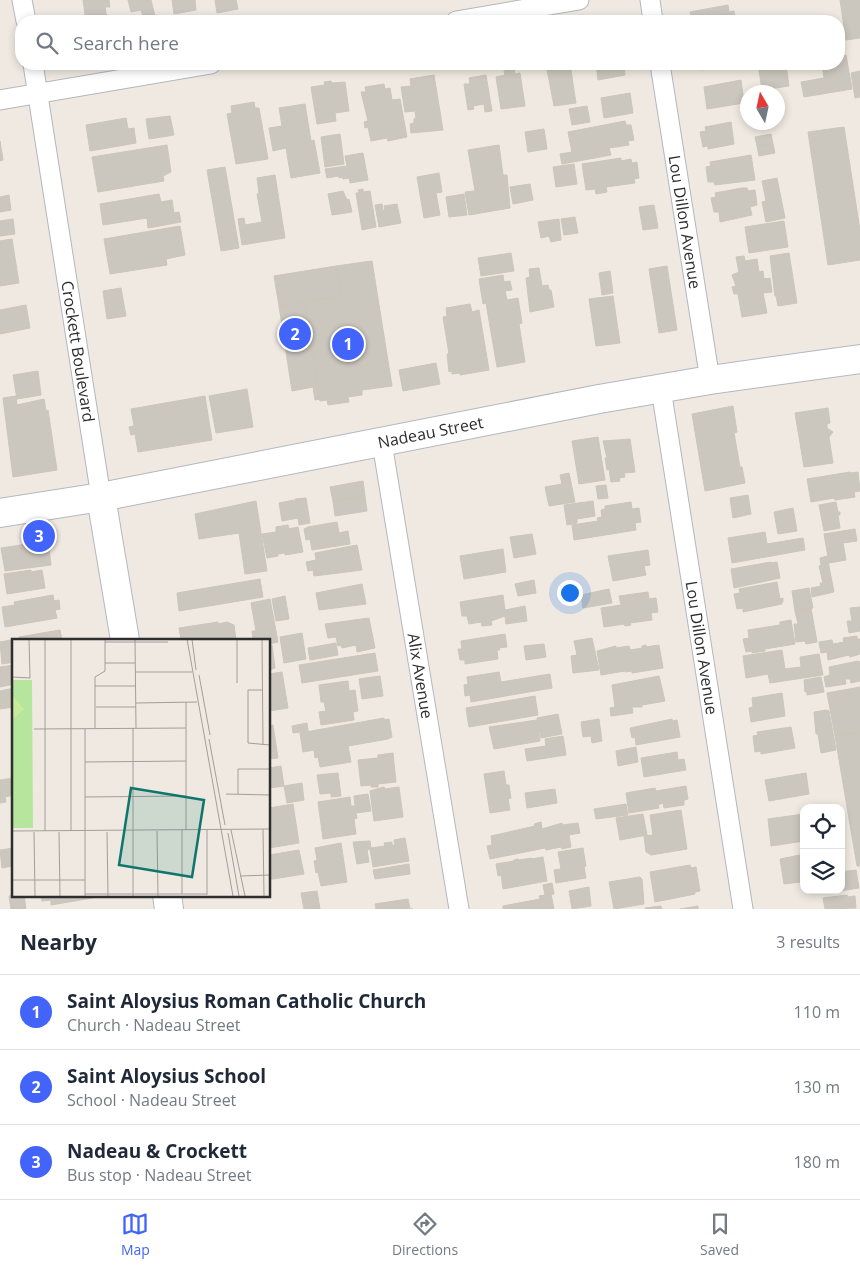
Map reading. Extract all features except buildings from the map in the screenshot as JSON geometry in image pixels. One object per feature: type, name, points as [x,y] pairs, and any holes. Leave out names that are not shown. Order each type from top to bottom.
[{"type":"main road","name":"Nadeau Street","points":[[0,513],[101,497],[382,443],[521,414],[710,380],[860,359]]},
{"type":"main road","name":"Crockett Boulevard","points":[[101,497],[125,639]]},
{"type":"main road","points":[[167,896],[169,909]]},
{"type":"street","points":[[22,0],[25,15]]},
{"type":"street","points":[[491,15],[578,0]]},
{"type":"street","points":[[650,0],[652,15]]},
{"type":"street","name":"Crockett Boulevard","points":[[34,70],[101,497]]},
{"type":"street","points":[[0,100],[176,70]]},
{"type":"street","name":"Lou Dillon Avenue","points":[[661,70],[710,380]]},
{"type":"street","name":"Lou Dillon Avenue","points":[[661,389],[743,909]]},
{"type":"street","name":"Alix Avenue","points":[[382,443],[459,909]]},
{"type":"place","name":"Saint Aloysius School","points":[[295,334]]},
{"type":"place","name":"Saint Aloysius Roman Catholic Church","points":[[348,344]]},
{"type":"place","name":"Nadeau & Crockett","points":[[39,536]]}]
